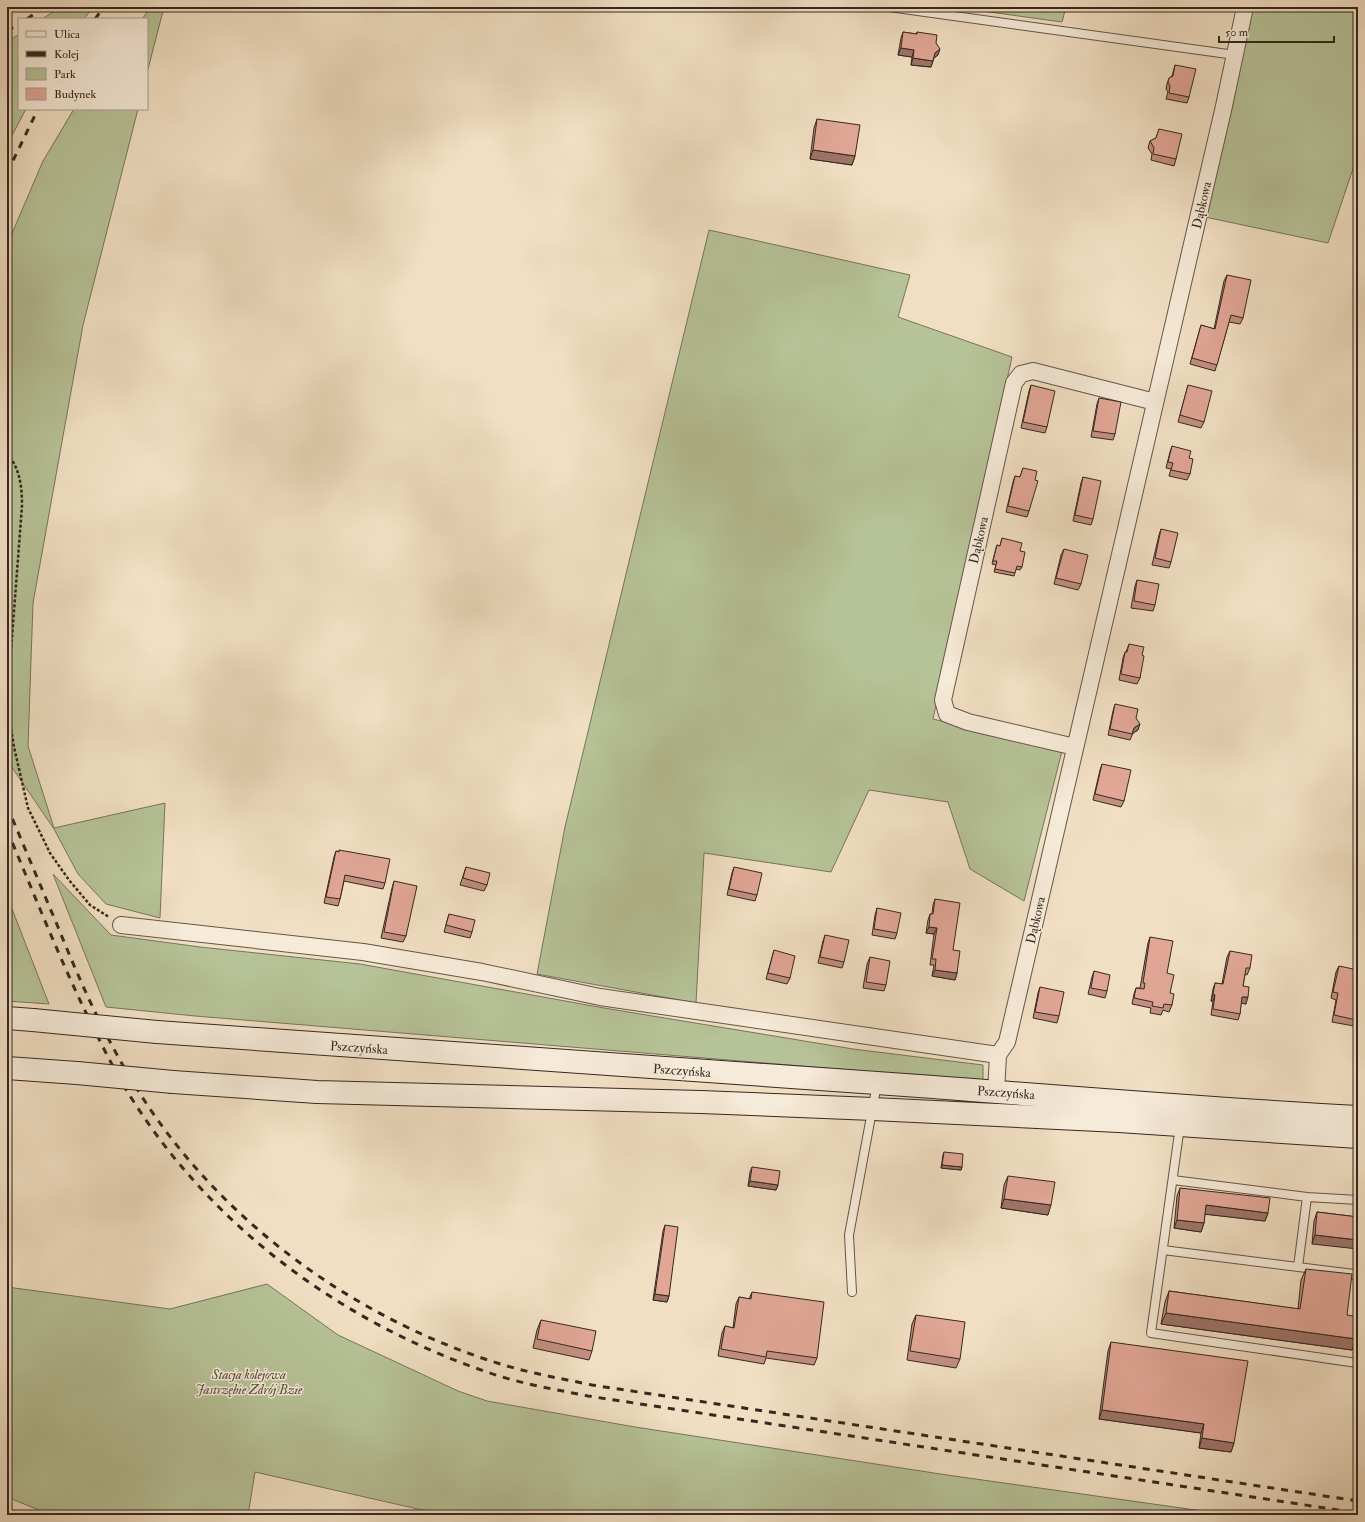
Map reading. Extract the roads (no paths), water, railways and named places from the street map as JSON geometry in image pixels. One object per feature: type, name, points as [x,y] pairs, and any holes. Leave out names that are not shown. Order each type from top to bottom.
[{"type":"main road","name":"Pszczyńska","points":[[7,1018],[157,1032],[468,1056],[1358,1117]]},
{"type":"main road","name":"Pszczyńska","points":[[7,1068],[317,1092],[701,1102],[873,1109],[1180,1125],[1358,1137]]},
{"type":"street","name":"Dąbkowa","points":[[996,1092],[998,1055],[1007,1042],[1245,7]]},
{"type":"street","name":"Dąbkowa","points":[[1075,747],[968,722],[947,714],[943,700],[1014,383],[1021,374],[1034,372],[1155,402]]},
{"type":"street","points":[[121,925],[363,952],[482,972],[600,997],[998,1055]]},
{"type":"lane","points":[[889,7],[1234,55]]},
{"type":"lane","points":[[852,1292],[849,1235],[877,1083]]},
{"type":"lane","points":[[1180,1125],[1151,1333],[1357,1363],[1358,1359]]},
{"type":"lane","points":[[1173,1180],[1307,1197],[1358,1200]]},
{"type":"lane","points":[[1298,1267],[1307,1197]]},
{"type":"lane","points":[[1163,1250],[1354,1274],[1358,1278]]},
{"type":"railway","points":[[28,18],[44,7]]},
{"type":"railway","points":[[96,18],[104,7]]},
{"type":"railway","points":[[7,31],[18,25]]},
{"type":"railway","points":[[7,173],[38,110]]},
{"type":"railway","points":[[7,806],[76,970],[105,1032],[139,1092],[172,1140],[210,1184],[252,1225],[298,1262],[347,1295],[399,1323],[452,1347],[507,1366],[592,1385],[1358,1501]]},
{"type":"railway","points":[[7,830],[59,954],[102,1045],[132,1099],[166,1147],[204,1192],[246,1232],[291,1269],[340,1302],[391,1331],[444,1356],[499,1376],[532,1385],[588,1396],[1358,1513]]},
{"type":"park label","name":"Stacja kolejowa Jastrzębie Zdrój Bzie","points":[[249,1382]]}]
